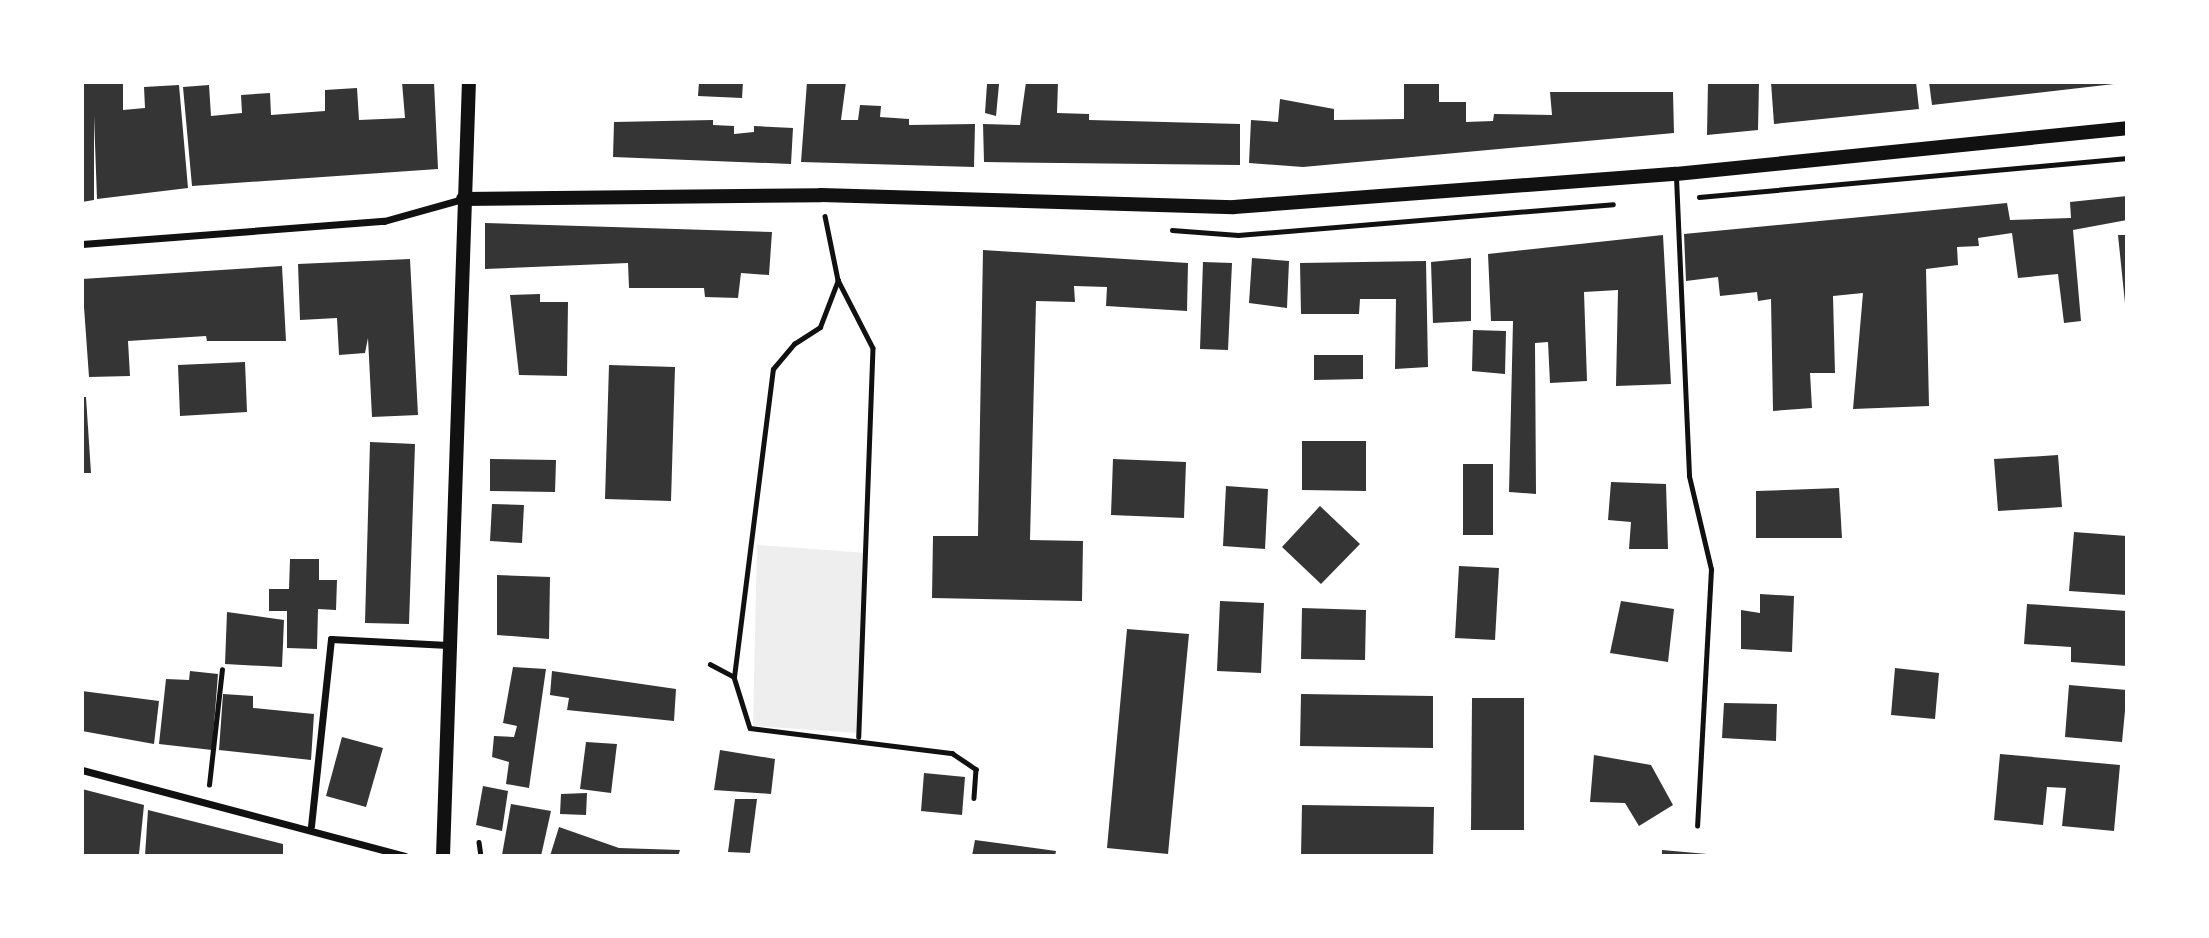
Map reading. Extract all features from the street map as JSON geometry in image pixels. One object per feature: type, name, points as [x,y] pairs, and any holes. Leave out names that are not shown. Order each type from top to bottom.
[{"type":"main road","points":[[443,856],[469,82]]},
{"type":"main road","points":[[463,199],[821,195],[1234,207],[1676,174],[2127,128]]},
{"type":"street","points":[[82,244],[384,221],[463,199]]},
{"type":"street","points":[[311,826],[331,639],[448,645]]},
{"type":"street","points":[[82,770],[311,826],[405,856]]},
{"type":"lane","points":[[1676,174],[1689,476],[1711,569],[1697,826]]},
{"type":"path","points":[[821,195],[838,280],[873,348],[859,737]]},
{"type":"path","points":[[838,280],[820,327],[793,344],[773,369],[734,677],[750,728],[859,737],[952,753],[976,769],[974,797]]},
{"type":"path","points":[[710,664],[734,677]]},
{"type":"path","points":[[206,800],[222,670]]},
{"type":"path","points":[[479,842],[481,856]]},
{"type":"shaded area","points":[[757,545],[867,553],[856,733],[753,726]]},
{"type":"building","points":[[82,82],[123,82],[123,110],[145,108],[144,87],[179,85],[188,188],[97,199],[94,116],[94,200],[82,202]]},
{"type":"building","points":[[402,82],[434,82],[438,169],[192,186],[183,87],[209,85],[211,116],[242,113],[241,95],[270,93],[271,115],[325,111],[325,90],[357,88],[359,120],[405,118]]},
{"type":"building","points":[[699,82],[743,82],[742,98],[698,96]]},
{"type":"building","points":[[807,82],[846,82],[841,120],[858,120],[860,105],[881,106],[880,117],[909,119],[909,125],[975,124],[974,167],[801,162]]},
{"type":"building","points":[[1026,82],[1058,82],[1057,113],[1089,114],[1089,120],[1240,124],[1240,165],[984,162],[983,124],[1020,125]]},
{"type":"building","points":[[1404,82],[1439,82],[1439,102],[1466,102],[1466,122],[1493,121],[1494,114],[1552,115],[1550,92],[1673,92],[1674,133],[1303,167],[1249,163],[1251,120],[1278,122],[1280,99],[1334,109],[1334,120],[1404,119]]},
{"type":"building","points":[[1708,82],[1759,82],[1758,130],[1707,135]]},
{"type":"building","points":[[1771,82],[1916,82],[1919,109],[1774,124]]},
{"type":"building","points":[[1929,82],[2114,82],[2114,84],[1932,105]]},
{"type":"building","points":[[987,84],[999,84],[996,116],[985,113]]},
{"type":"building","points":[[713,120],[713,125],[734,126],[734,134],[754,132],[754,126],[793,128],[791,164],[613,157],[614,122]]},
{"type":"building","points":[[2127,196],[2127,220],[2073,230],[2081,321],[2064,323],[2058,274],[2018,278],[2012,233],[1978,238],[1979,246],[1957,247],[1958,265],[1926,269],[1929,406],[1853,409],[1863,293],[1833,296],[1835,373],[1810,373],[1812,408],[1773,411],[1771,299],[1758,301],[1757,292],[1720,296],[1718,277],[1686,281],[1684,234],[2007,203],[2010,220],[2071,218],[2070,202]]},
{"type":"building","points":[[485,223],[772,232],[769,275],[741,273],[738,298],[705,297],[704,288],[629,288],[628,263],[485,269]]},
{"type":"building","points":[[1663,235],[1671,384],[1616,386],[1618,290],[1584,292],[1587,381],[1550,383],[1548,342],[1535,343],[1536,494],[1509,492],[1513,321],[1491,321],[1488,254]]},
{"type":"building","points":[[2118,235],[2127,235],[2127,303],[2125,303]]},
{"type":"building","points":[[983,250],[1188,263],[1187,311],[1106,306],[1107,287],[1074,286],[1075,302],[1036,301],[1030,540],[1083,541],[1082,601],[932,598],[933,536],[978,536]]},
{"type":"building","points":[[1252,258],[1289,261],[1287,308],[1249,303]]},
{"type":"building","points":[[1471,258],[1471,321],[1433,323],[1431,262]]},
{"type":"building","points":[[410,259],[418,415],[372,417],[368,338],[365,353],[339,355],[337,318],[300,320],[298,264]]},
{"type":"building","points":[[1426,261],[1428,367],[1395,369],[1396,299],[1360,299],[1359,314],[1301,314],[1300,263]]},
{"type":"building","points":[[1203,262],[1232,263],[1228,350],[1200,349]]},
{"type":"building","points":[[282,266],[286,341],[207,341],[206,336],[128,341],[130,376],[89,377],[82,279]]},
{"type":"building","points":[[540,294],[540,302],[568,302],[567,376],[519,375],[510,295]]},
{"type":"building","points":[[1473,330],[1506,331],[1505,374],[1472,371]]},
{"type":"building","points":[[1314,355],[1363,355],[1363,379],[1314,380]]},
{"type":"building","points":[[245,362],[247,412],[180,416],[178,365]]},
{"type":"building","points":[[609,365],[675,367],[671,501],[605,499]]},
{"type":"building","points":[[82,397],[86,397],[91,473],[82,473]]},
{"type":"building","points":[[1302,441],[1366,441],[1366,491],[1302,490]]},
{"type":"building","points":[[370,442],[415,444],[409,624],[365,623]]},
{"type":"building","points":[[2058,455],[2062,507],[1998,511],[1994,459]]},
{"type":"building","points":[[490,459],[556,460],[555,492],[490,491]]},
{"type":"building","points":[[1113,459],[1186,462],[1184,518],[1111,515]]},
{"type":"building","points":[[1463,464],[1493,464],[1493,535],[1463,535]]},
{"type":"building","points":[[1611,482],[1666,484],[1668,549],[1629,549],[1631,522],[1608,520]]},
{"type":"building","points":[[1226,486],[1268,489],[1265,549],[1223,546]]},
{"type":"building","points":[[1839,488],[1842,538],[1756,538],[1756,491]]},
{"type":"building","points":[[492,504],[524,505],[522,543],[490,541]]},
{"type":"building","points":[[1320,506],[1360,544],[1321,584],[1282,547]]},
{"type":"building","points":[[2074,532],[2127,536],[2127,595],[2069,591]]},
{"type":"building","points":[[290,559],[319,559],[319,580],[337,580],[336,610],[318,609],[317,649],[287,648],[287,611],[269,611],[269,589],[289,589]]},
{"type":"building","points":[[1459,566],[1499,568],[1495,640],[1455,638]]},
{"type":"building","points":[[497,575],[550,577],[549,639],[497,635]]},
{"type":"building","points":[[1760,594],[1794,596],[1792,652],[1741,649],[1741,610],[1760,613]]},
{"type":"building","points":[[1220,601],[1264,603],[1261,673],[1217,671]]},
{"type":"building","points":[[1621,601],[1674,609],[1668,662],[1610,653]]},
{"type":"building","points":[[2027,604],[2127,611],[2127,666],[2071,662],[2071,647],[2024,644]]},
{"type":"building","points":[[1302,608],[1366,610],[1365,660],[1301,659]]},
{"type":"building","points":[[227,612],[284,620],[282,667],[225,664]]},
{"type":"building","points":[[1127,629],[1189,634],[1168,854],[1107,848]]},
{"type":"building","points":[[513,667],[546,669],[529,788],[506,784],[509,762],[492,757],[494,736],[514,737],[517,726],[503,723]]},
{"type":"building","points":[[1895,668],[1939,673],[1935,719],[1891,715]]},
{"type":"building","points":[[190,671],[218,674],[212,750],[159,744],[166,679],[189,680]]},
{"type":"building","points":[[552,671],[676,689],[674,721],[567,710],[569,698],[550,695]]},
{"type":"building","points":[[2069,685],[2127,690],[2122,742],[2065,737]]},
{"type":"building","points":[[82,691],[159,701],[154,744],[82,731]]},
{"type":"building","points":[[223,694],[253,696],[253,708],[314,714],[311,760],[219,750]]},
{"type":"building","points":[[1301,694],[1433,696],[1433,748],[1300,746]]},
{"type":"building","points":[[1472,698],[1524,698],[1524,830],[1471,830]]},
{"type":"building","points":[[1724,703],[1777,704],[1776,741],[1722,738]]},
{"type":"building","points":[[342,737],[383,748],[366,807],[326,796]]},
{"type":"building","points":[[586,742],[617,744],[611,793],[580,789]]},
{"type":"building","points":[[720,750],[775,759],[771,794],[714,790]]},
{"type":"building","points":[[2000,754],[2120,765],[2114,831],[2062,826],[2066,788],[2047,787],[2043,825],[1994,820]]},
{"type":"building","points":[[1594,755],[1651,765],[1673,805],[1639,826],[1625,803],[1590,802]]},
{"type":"building","points":[[924,773],[965,777],[962,815],[921,811]]},
{"type":"building","points":[[483,786],[508,791],[502,831],[476,825]]},
{"type":"building","points":[[82,789],[144,805],[139,854],[82,856]]},
{"type":"building","points":[[587,793],[586,815],[560,814],[561,794]]},
{"type":"building","points":[[735,799],[757,799],[750,853],[728,852]]},
{"type":"building","points":[[511,804],[551,811],[541,856],[502,855]]},
{"type":"building","points":[[1302,805],[1434,807],[1433,856],[1301,856]]},
{"type":"building","points":[[148,810],[283,844],[283,856],[145,856]]},
{"type":"building","points":[[559,827],[619,848],[680,850],[678,856],[550,856]]},
{"type":"building","points":[[975,840],[1056,851],[1055,856],[972,856]]},
{"type":"building","points":[[1662,850],[1707,854],[1707,856],[1662,856]]}]
